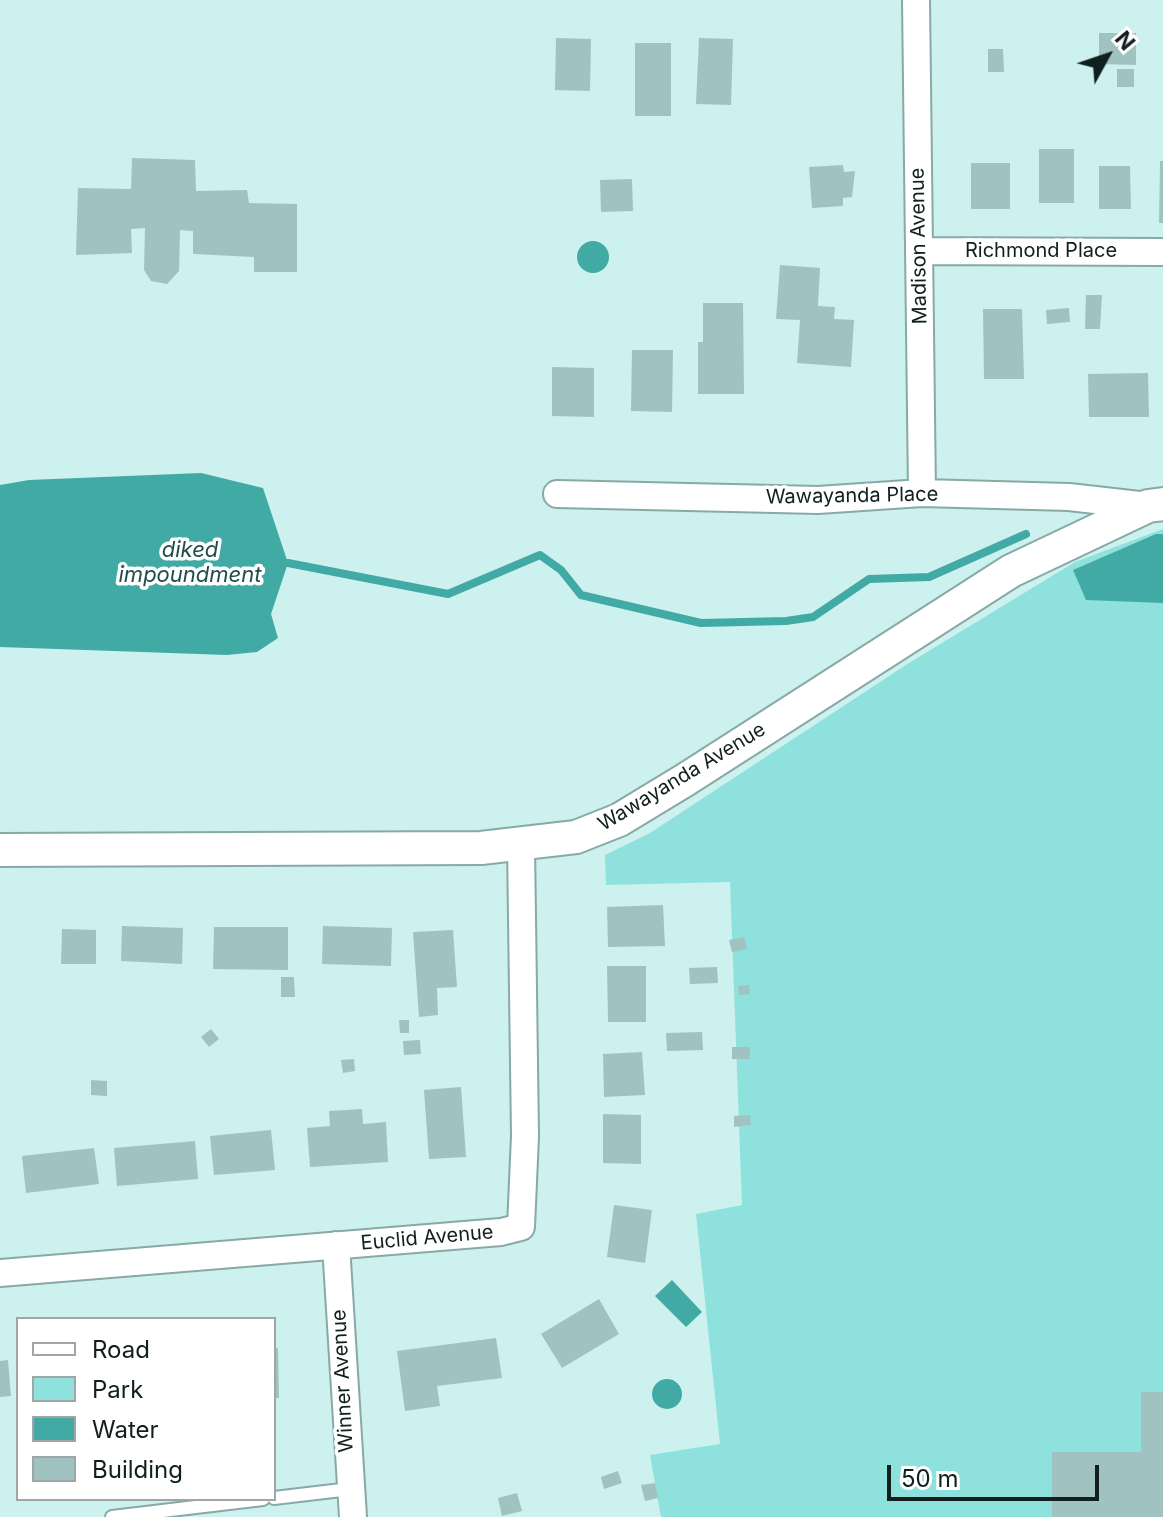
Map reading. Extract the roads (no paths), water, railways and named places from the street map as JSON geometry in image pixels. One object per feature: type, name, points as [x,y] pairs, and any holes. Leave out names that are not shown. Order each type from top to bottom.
[{"type":"street","name":"Madison Avenue","points":[[916,0],[922,493]]},
{"type":"street","name":"Richmond Place","points":[[920,251],[1163,252]]},
{"type":"street","name":"Wawayanda Place","points":[[557,494],[818,500],[922,493],[1069,497],[1155,505]]},
{"type":"street","name":"Wawayanda Avenue","points":[[0,850],[466,848],[521,845],[576,837],[619,820],[1011,571],[1155,505]]},
{"type":"street","name":"Euclid Avenue","points":[[0,1273],[501,1232],[521,1227],[525,1136],[521,845]]},
{"type":"street","name":"Winner Avenue","points":[[336,1245],[353,1517]]},
{"type":"lane","points":[[276,1498],[350,1489]]},
{"type":"lane","points":[[112,1517],[246,1501]]},
{"type":"water","points":[[593,241],[604,246],[609,257],[604,268],[593,273],[582,268],[577,257],[582,246]]},
{"type":"water","name":"diked impoundment","points":[[201,473],[263,488],[288,563],[271,614],[278,638],[257,652],[227,655],[0,647],[0,485],[29,480]]},
{"type":"water","points":[[1156,534],[1163,534],[1163,603],[1086,600],[1073,570]]},
{"type":"water","points":[[672,1280],[702,1312],[686,1327],[655,1296]]},
{"type":"water","points":[[667,1379],[678,1383],[682,1394],[678,1405],[667,1409],[656,1405],[652,1394],[656,1383]]},
{"type":"waterway","points":[[288,563],[448,594],[540,555],[561,570],[581,595],[701,623],[786,621],[813,617],[869,579],[929,577],[1026,534]]}]
